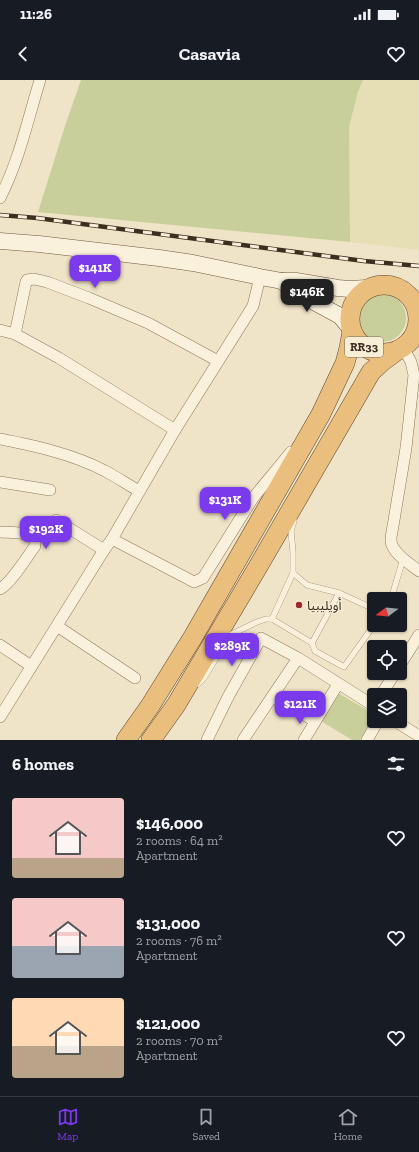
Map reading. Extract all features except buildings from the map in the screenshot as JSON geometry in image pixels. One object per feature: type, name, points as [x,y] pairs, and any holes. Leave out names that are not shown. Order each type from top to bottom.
[{"type":"highway","name":"RR33","points":[[382,284],[389,284],[414,296],[414,303],[418,313],[418,324],[414,334],[407,344],[390,353],[382,353],[367,349],[355,338],[351,329],[350,310],[354,301],[368,288],[382,284]]},
{"type":"highway","points":[[126,740],[150,706],[193,637],[322,414],[345,363],[349,348],[351,329]]},
{"type":"highway","points":[[151,740],[176,704],[371,372],[383,361],[407,344]]},
{"type":"main road","name":"RR33","points":[[0,241],[159,258],[193,263],[282,281],[296,281],[349,289],[368,288]]},
{"type":"main road","name":"RR33","points":[[282,281],[292,290],[340,316],[351,329]]},
{"type":"street","points":[[0,198],[14,166],[40,80]]},
{"type":"street","points":[[0,717],[112,539],[175,430],[253,306],[260,277]]},
{"type":"street","points":[[15,334],[26,282],[27,280],[34,279],[89,298],[148,323],[218,361]]},
{"type":"street","points":[[0,330],[15,334],[59,358],[175,430]]},
{"type":"street","points":[[407,344],[414,375],[406,448],[391,542],[394,550],[419,571]]},
{"type":"street","points":[[112,539],[194,582],[203,578],[253,498],[322,414]]},
{"type":"street","points":[[0,439],[55,452],[83,461],[105,471],[139,491]]},
{"type":"street","points":[[0,482],[50,490]]},
{"type":"street","points":[[56,520],[104,550]]},
{"type":"street","points":[[0,532],[32,536],[35,540],[35,546],[10,580],[0,589]]},
{"type":"street","points":[[57,626],[135,678]]},
{"type":"street","points":[[407,654],[419,635]]},
{"type":"street","points":[[207,740],[228,697],[261,638],[298,658],[367,702]]},
{"type":"street","points":[[0,645],[31,666]]},
{"type":"street","points":[[243,740],[298,658]]},
{"type":"street","points":[[304,740],[338,684]]},
{"type":"street","points":[[272,697],[315,721]]},
{"type":"street","points":[[367,740],[374,728]]},
{"type":"street","points":[[406,728],[419,736]]},
{"type":"lane","points":[[312,486],[319,461]]},
{"type":"lane","points":[[272,619],[293,573],[291,531],[298,514]]},
{"type":"lane","points":[[393,592],[403,558]]},
{"type":"lane","points":[[293,573],[307,585],[340,593],[367,606]]},
{"type":"lane","points":[[312,643],[340,593]]},
{"type":"lane","points":[[176,704],[204,678],[232,634],[257,622],[272,619],[312,643],[315,651],[344,667],[369,632]]},
{"type":"shaded area","points":[[363,80],[419,80],[419,250],[350,242],[349,127],[358,92]]},
{"type":"green space","points":[[81,80],[363,80],[358,92],[349,127],[350,242],[38,212]]},
{"type":"green space","points":[[377,294],[387,294],[396,298],[402,304],[406,313],[406,323],[402,332],[396,338],[387,342],[377,342],[368,338],[362,332],[358,323],[358,313],[362,304],[368,298]]},
{"type":"green space","points":[[338,693],[367,710],[367,728],[360,740],[352,740],[321,721]]},
{"type":"railway","points":[[0,215],[37,218],[364,261],[419,266]]},
{"type":"place","name":"أويليبيا","points":[[299,605]]}]
